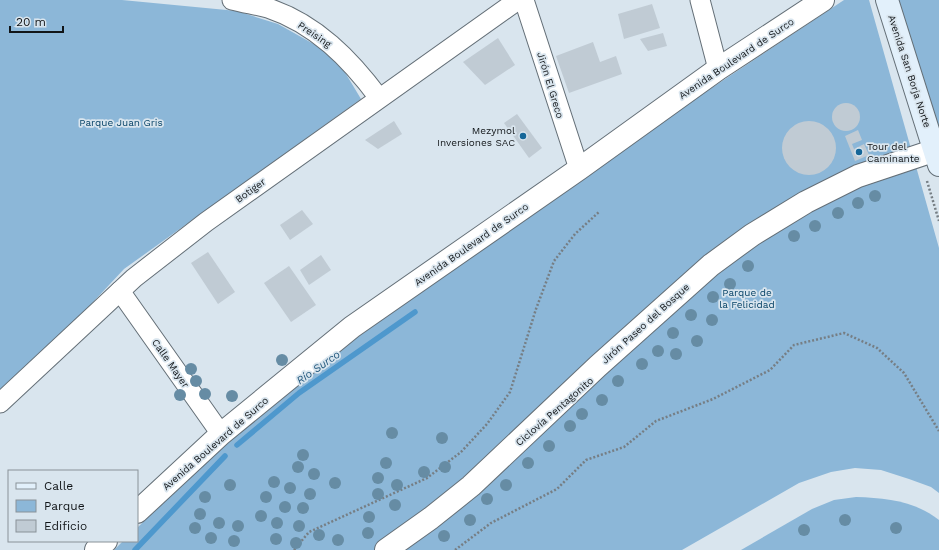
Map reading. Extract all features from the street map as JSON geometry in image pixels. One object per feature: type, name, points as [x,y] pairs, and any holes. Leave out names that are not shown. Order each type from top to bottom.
[{"type":"main road","name":"Avenida San Borja Norte","points":[[887,0],[935,160]]},
{"type":"street","name":"Preising","points":[[232,0],[268,8],[301,23],[347,58],[379,98]]},
{"type":"street","name":"Botiger","points":[[0,403],[120,291],[206,222],[518,0]]},
{"type":"street","name":"Jirón El Greco","points":[[524,0],[579,169]]},
{"type":"street","points":[[700,0],[718,68]]},
{"type":"street","name":"Avenida Boulevard de Surco","points":[[138,511],[221,434],[352,327],[579,169],[718,68],[823,0]]},
{"type":"street","name":"Jirón Paseo del Bosque","points":[[386,550],[472,486],[616,350],[710,265],[752,235],[806,202],[858,176],[935,160]]},
{"type":"street","name":"Calle Mayer","points":[[120,291],[221,434]]},
{"type":"street","points":[[96,550],[105,542]]},
{"type":"path","points":[[935,160],[939,221]]},
{"type":"path","points":[[294,550],[308,532],[427,478],[461,452],[487,424],[510,392],[536,309],[554,261],[575,234],[600,211]]},
{"type":"path","points":[[455,550],[491,523],[558,489],[586,460],[624,447],[656,421],[712,399],[770,370],[794,344],[844,333],[877,348],[904,373],[939,430]]},
{"type":"green space","name":"Parque Juan Gris","points":[[0,0],[122,0],[237,11],[278,24],[319,47],[343,69],[361,99],[124,269],[8,393],[0,397]]},
{"type":"green space","name":"Parque de la Felicidad","points":[[844,0],[869,0],[939,248],[939,493],[931,487],[881,470],[855,468],[831,472],[799,483],[682,550],[114,550],[122,542],[138,542],[138,527],[230,438],[301,377],[695,99]]},
{"type":"green space","points":[[898,0],[939,0],[939,128]]},
{"type":"green space","points":[[856,497],[878,498],[900,502],[930,514],[939,520],[939,550],[741,550],[812,509],[834,500]]},
{"type":"building","points":[[652,4],[660,28],[624,39],[618,14]]},
{"type":"building","points":[[663,33],[667,46],[648,51],[640,39]]},
{"type":"building","points":[[498,38],[515,65],[485,85],[463,62]]},
{"type":"building","points":[[593,42],[600,62],[616,56],[622,74],[569,93],[556,56]]},
{"type":"building","points":[[846,103],[856,107],[860,117],[856,127],[846,131],[836,127],[832,117],[836,107]]},
{"type":"building","name":"Mezymol Inversiones SAC","points":[[517,114],[542,148],[529,158],[504,123]]},
{"type":"building","points":[[394,121],[402,134],[378,149],[365,140]]},
{"type":"building","points":[[809,121],[819,123],[828,129],[834,138],[836,148],[834,158],[828,167],[819,173],[809,175],[799,173],[790,167],[784,158],[782,148],[784,138],[790,129],[799,123]]},
{"type":"building","points":[[858,130],[862,140],[852,144],[854,149],[864,144],[869,155],[855,161],[845,136]]},
{"type":"building","points":[[302,210],[313,224],[290,240],[280,225]]},
{"type":"building","points":[[208,252],[235,292],[218,304],[191,263]]},
{"type":"building","points":[[321,255],[331,270],[309,285],[300,270]]},
{"type":"building","points":[[289,266],[316,305],[291,322],[264,283]]},
{"type":"waterway","name":"Río Surco","points":[[237,445],[299,393],[415,312]]},
{"type":"waterway","name":"Río Surco","points":[[135,550],[225,456]]},
{"type":"place","name":"Mezymol Inversiones SAC","points":[[523,136]]},
{"type":"place","name":"Tour del Caminante","points":[[859,152]]}]
